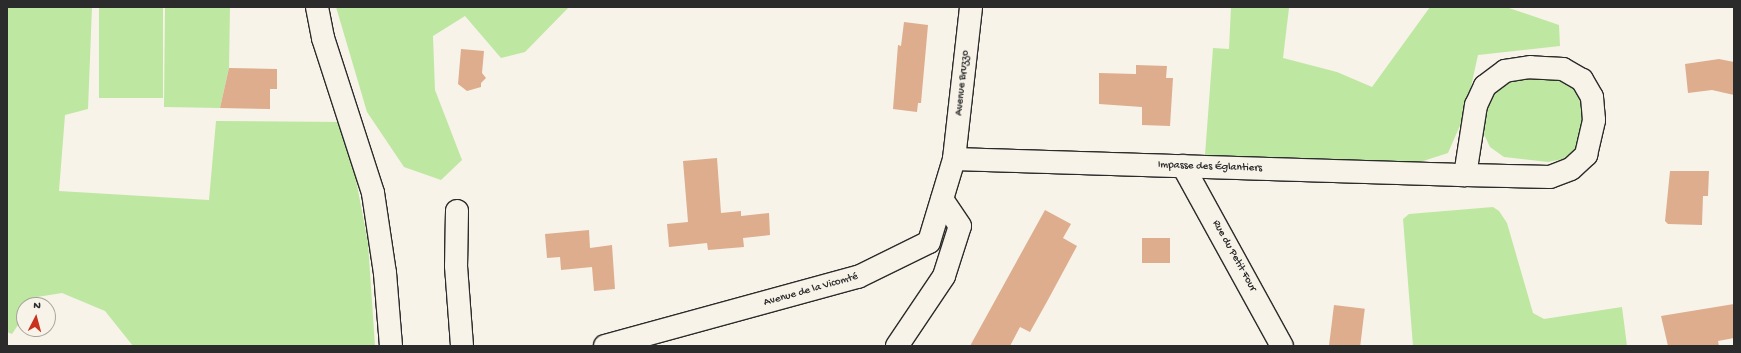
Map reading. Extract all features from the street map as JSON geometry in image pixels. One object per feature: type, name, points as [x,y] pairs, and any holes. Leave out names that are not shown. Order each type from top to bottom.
[{"type":"street","points":[[317,7],[323,38],[373,193],[385,273],[391,346]]},
{"type":"street","name":"Avenue Bruzzo","points":[[954,159],[971,7]]},
{"type":"street","name":"Impasse des Églantiers","points":[[954,159],[1550,177],[1571,169],[1586,155],[1594,120],[1592,97],[1582,80],[1563,69],[1530,67],[1505,71],[1485,86],[1476,105],[1465,174]]},
{"type":"street","name":"Avenue de la Vicomté","points":[[604,346],[858,277],[929,242],[954,159]]},
{"type":"street","name":"Rue du Petit Four","points":[[1184,166],[1282,346]]},
{"type":"street","points":[[896,346],[944,276],[960,226],[942,199]]},
{"type":"street","points":[[456,211],[456,266],[462,346]]},
{"type":"green space","points":[[7,7],[92,7],[88,109],[65,115],[59,191],[209,200],[216,121],[345,122],[368,243],[375,346],[133,346],[105,311],[62,293],[37,297],[16,297],[16,328],[12,334],[7,332]]},
{"type":"green space","points":[[99,7],[163,7],[163,98],[99,98]]},
{"type":"green space","points":[[165,7],[230,7],[229,68],[220,108],[164,107]]},
{"type":"green space","points":[[336,7],[569,7],[525,52],[501,58],[465,16],[433,36],[435,90],[462,160],[441,180],[404,167],[367,112]]},
{"type":"green space","points":[[1231,7],[1289,8],[1283,58],[1337,72],[1372,87],[1430,7],[1506,7],[1559,25],[1560,46],[1478,55],[1465,114],[1448,153],[1420,162],[1205,155],[1213,48],[1229,49]]},
{"type":"green space","points":[[1530,75],[1554,78],[1569,84],[1579,95],[1585,109],[1584,136],[1575,150],[1563,159],[1548,162],[1504,157],[1490,147],[1481,128],[1483,105],[1496,87],[1507,80]]},
{"type":"green space","points":[[1493,207],[1499,211],[1507,223],[1533,313],[1544,319],[1622,307],[1627,346],[1413,346],[1403,219],[1409,214]]},
{"type":"building","points":[[904,22],[928,25],[921,103],[918,103],[917,112],[893,109],[898,45],[901,46]]},
{"type":"building","points":[[461,49],[484,51],[482,73],[486,78],[481,83],[481,87],[467,91],[458,84]]},
{"type":"building","points":[[1719,59],[1734,62],[1734,95],[1712,90],[1688,93],[1685,64]]},
{"type":"building","points":[[1136,65],[1167,66],[1166,78],[1173,78],[1170,126],[1142,125],[1142,107],[1099,104],[1099,73],[1136,74]]},
{"type":"building","points":[[229,68],[277,69],[277,89],[270,89],[270,109],[220,108]]},
{"type":"building","points":[[717,158],[721,213],[741,211],[741,216],[769,213],[770,235],[743,238],[744,247],[708,250],[707,243],[669,247],[667,224],[688,222],[683,161]]},
{"type":"building","points":[[1670,171],[1709,171],[1708,196],[1703,196],[1702,225],[1668,224],[1665,221]]},
{"type":"building","points":[[1045,210],[1071,224],[1063,238],[1077,246],[1049,298],[1030,332],[1020,327],[1010,346],[970,346]]},
{"type":"building","points":[[589,230],[590,248],[612,245],[615,289],[594,291],[592,267],[561,270],[560,257],[547,258],[545,234]]},
{"type":"building","points":[[1142,238],[1170,238],[1170,263],[1142,263]]},
{"type":"building","points":[[1734,304],[1734,338],[1718,341],[1719,346],[1668,346],[1661,316]]},
{"type":"building","points":[[1334,305],[1365,309],[1360,346],[1329,346]]}]
